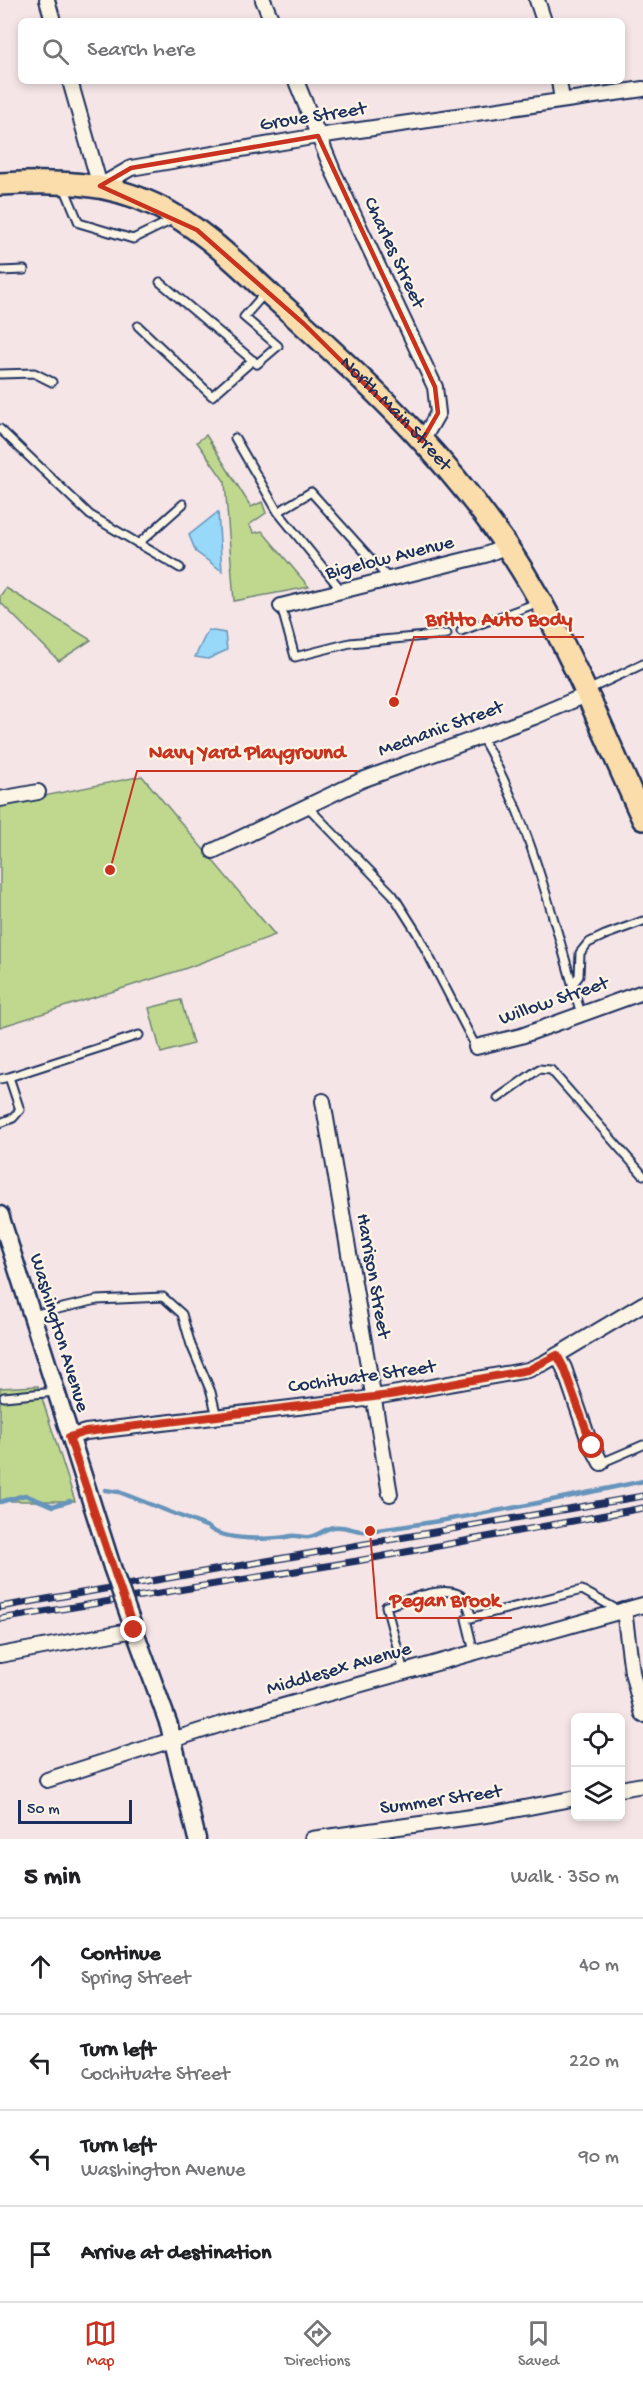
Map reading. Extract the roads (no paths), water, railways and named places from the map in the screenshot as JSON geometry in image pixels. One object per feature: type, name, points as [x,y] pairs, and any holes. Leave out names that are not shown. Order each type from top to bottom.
[{"type":"main road","name":"North Main Street","points":[[0,184],[62,182],[100,186],[138,198],[177,217],[197,230],[331,350],[422,441],[466,490],[507,546],[541,601],[643,819]]},
{"type":"street","points":[[47,0],[52,18]]},
{"type":"street","points":[[263,0],[271,18]]},
{"type":"street","points":[[537,0],[543,18]]},
{"type":"street","points":[[71,84],[100,186]]},
{"type":"street","name":"Charles Street","points":[[297,84],[318,136],[435,387],[438,413],[422,441]]},
{"type":"street","points":[[559,84],[562,100]]},
{"type":"street","name":"Grove Street","points":[[100,186],[131,168],[318,136],[643,89]]},
{"type":"street","name":"Bigelow Avenue","points":[[281,606],[485,555],[507,546]]},
{"type":"street","name":"Mechanic Street","points":[[213,851],[306,805],[391,768],[481,736],[585,693]]},
{"type":"street","points":[[0,799],[38,792]]},
{"type":"street","name":"Willow Street","points":[[476,1047],[521,1036],[643,992]]},
{"type":"street","name":"Harrison Street","points":[[322,1101],[390,1494]]},
{"type":"street","name":"Washington Avenue","points":[[0,1215],[69,1437],[173,1740],[197,1839]]},
{"type":"street","name":"Cochituate Street","points":[[69,1437],[86,1432],[374,1398],[528,1370],[641,1305]]},
{"type":"street","points":[[557,1355],[564,1368],[588,1438],[601,1463]]},
{"type":"street","name":"Middlesex Avenue","points":[[47,1780],[173,1740],[404,1672],[643,1605]]},
{"type":"street","points":[[622,1610],[632,1672],[643,1715]]},
{"type":"street","points":[[0,1655],[132,1624]]},
{"type":"street","points":[[625,1788],[643,1785]]},
{"type":"street","name":"Summer Street","points":[[312,1839],[494,1814],[571,1799]]},
{"type":"lane","points":[[62,182],[79,223],[134,239],[177,217]]},
{"type":"lane","points":[[0,271],[24,270]]},
{"type":"lane","points":[[160,282],[257,364],[278,346],[244,317],[267,291]]},
{"type":"lane","points":[[138,326],[212,396],[253,360]]},
{"type":"lane","points":[[0,374],[34,373],[52,382]]},
{"type":"lane","points":[[0,429],[90,515],[180,568]]},
{"type":"lane","points":[[235,438],[278,512],[342,591]]},
{"type":"lane","points":[[278,512],[311,492],[389,579]]},
{"type":"lane","points":[[138,544],[183,504]]},
{"type":"lane","points":[[461,631],[541,601]]},
{"type":"lane","points":[[281,606],[295,657],[350,643],[447,634]]},
{"type":"lane","points":[[585,693],[643,664]]},
{"type":"lane","points":[[481,736],[505,777],[528,837],[581,1014]]},
{"type":"lane","points":[[306,805],[393,895],[417,933],[476,1047]]},
{"type":"lane","points":[[573,985],[579,976],[580,953],[588,943],[643,921]]},
{"type":"lane","points":[[0,1079],[139,1035]]},
{"type":"lane","points":[[498,1098],[539,1069],[551,1070],[643,1175]]},
{"type":"lane","points":[[0,1122],[13,1118],[20,1110],[9,1077]]},
{"type":"lane","points":[[31,1316],[97,1300],[163,1297],[182,1314],[191,1345],[211,1392],[217,1417]]},
{"type":"lane","points":[[4,1397],[55,1392]]},
{"type":"lane","points":[[601,1463],[643,1445]]},
{"type":"lane","points":[[404,1672],[386,1606],[442,1590],[454,1592],[465,1599],[472,1618]]},
{"type":"lane","points":[[474,1652],[466,1619],[582,1590],[622,1610]]},
{"type":"water","points":[[218,512],[222,571],[196,552],[189,535]]},
{"type":"water","points":[[208,630],[225,633],[227,650],[208,659],[195,657]]},
{"type":"waterway","points":[[105,1490],[119,1492],[224,1535],[260,1539],[309,1537],[334,1527],[364,1531],[438,1521],[643,1481]]},
{"type":"waterway","points":[[0,1502],[25,1495],[53,1506],[70,1501]]},
{"type":"railway","points":[[0,1607],[643,1496]]},
{"type":"railway","points":[[0,1619],[357,1561],[643,1508]]},
{"type":"place","name":"Britto Auto Body","points":[[394,702]]},
{"type":"place","name":"Navy Yard Playground","points":[[110,870]]},
{"type":"place","name":"Pegan Brook","points":[[370,1531]]}]
